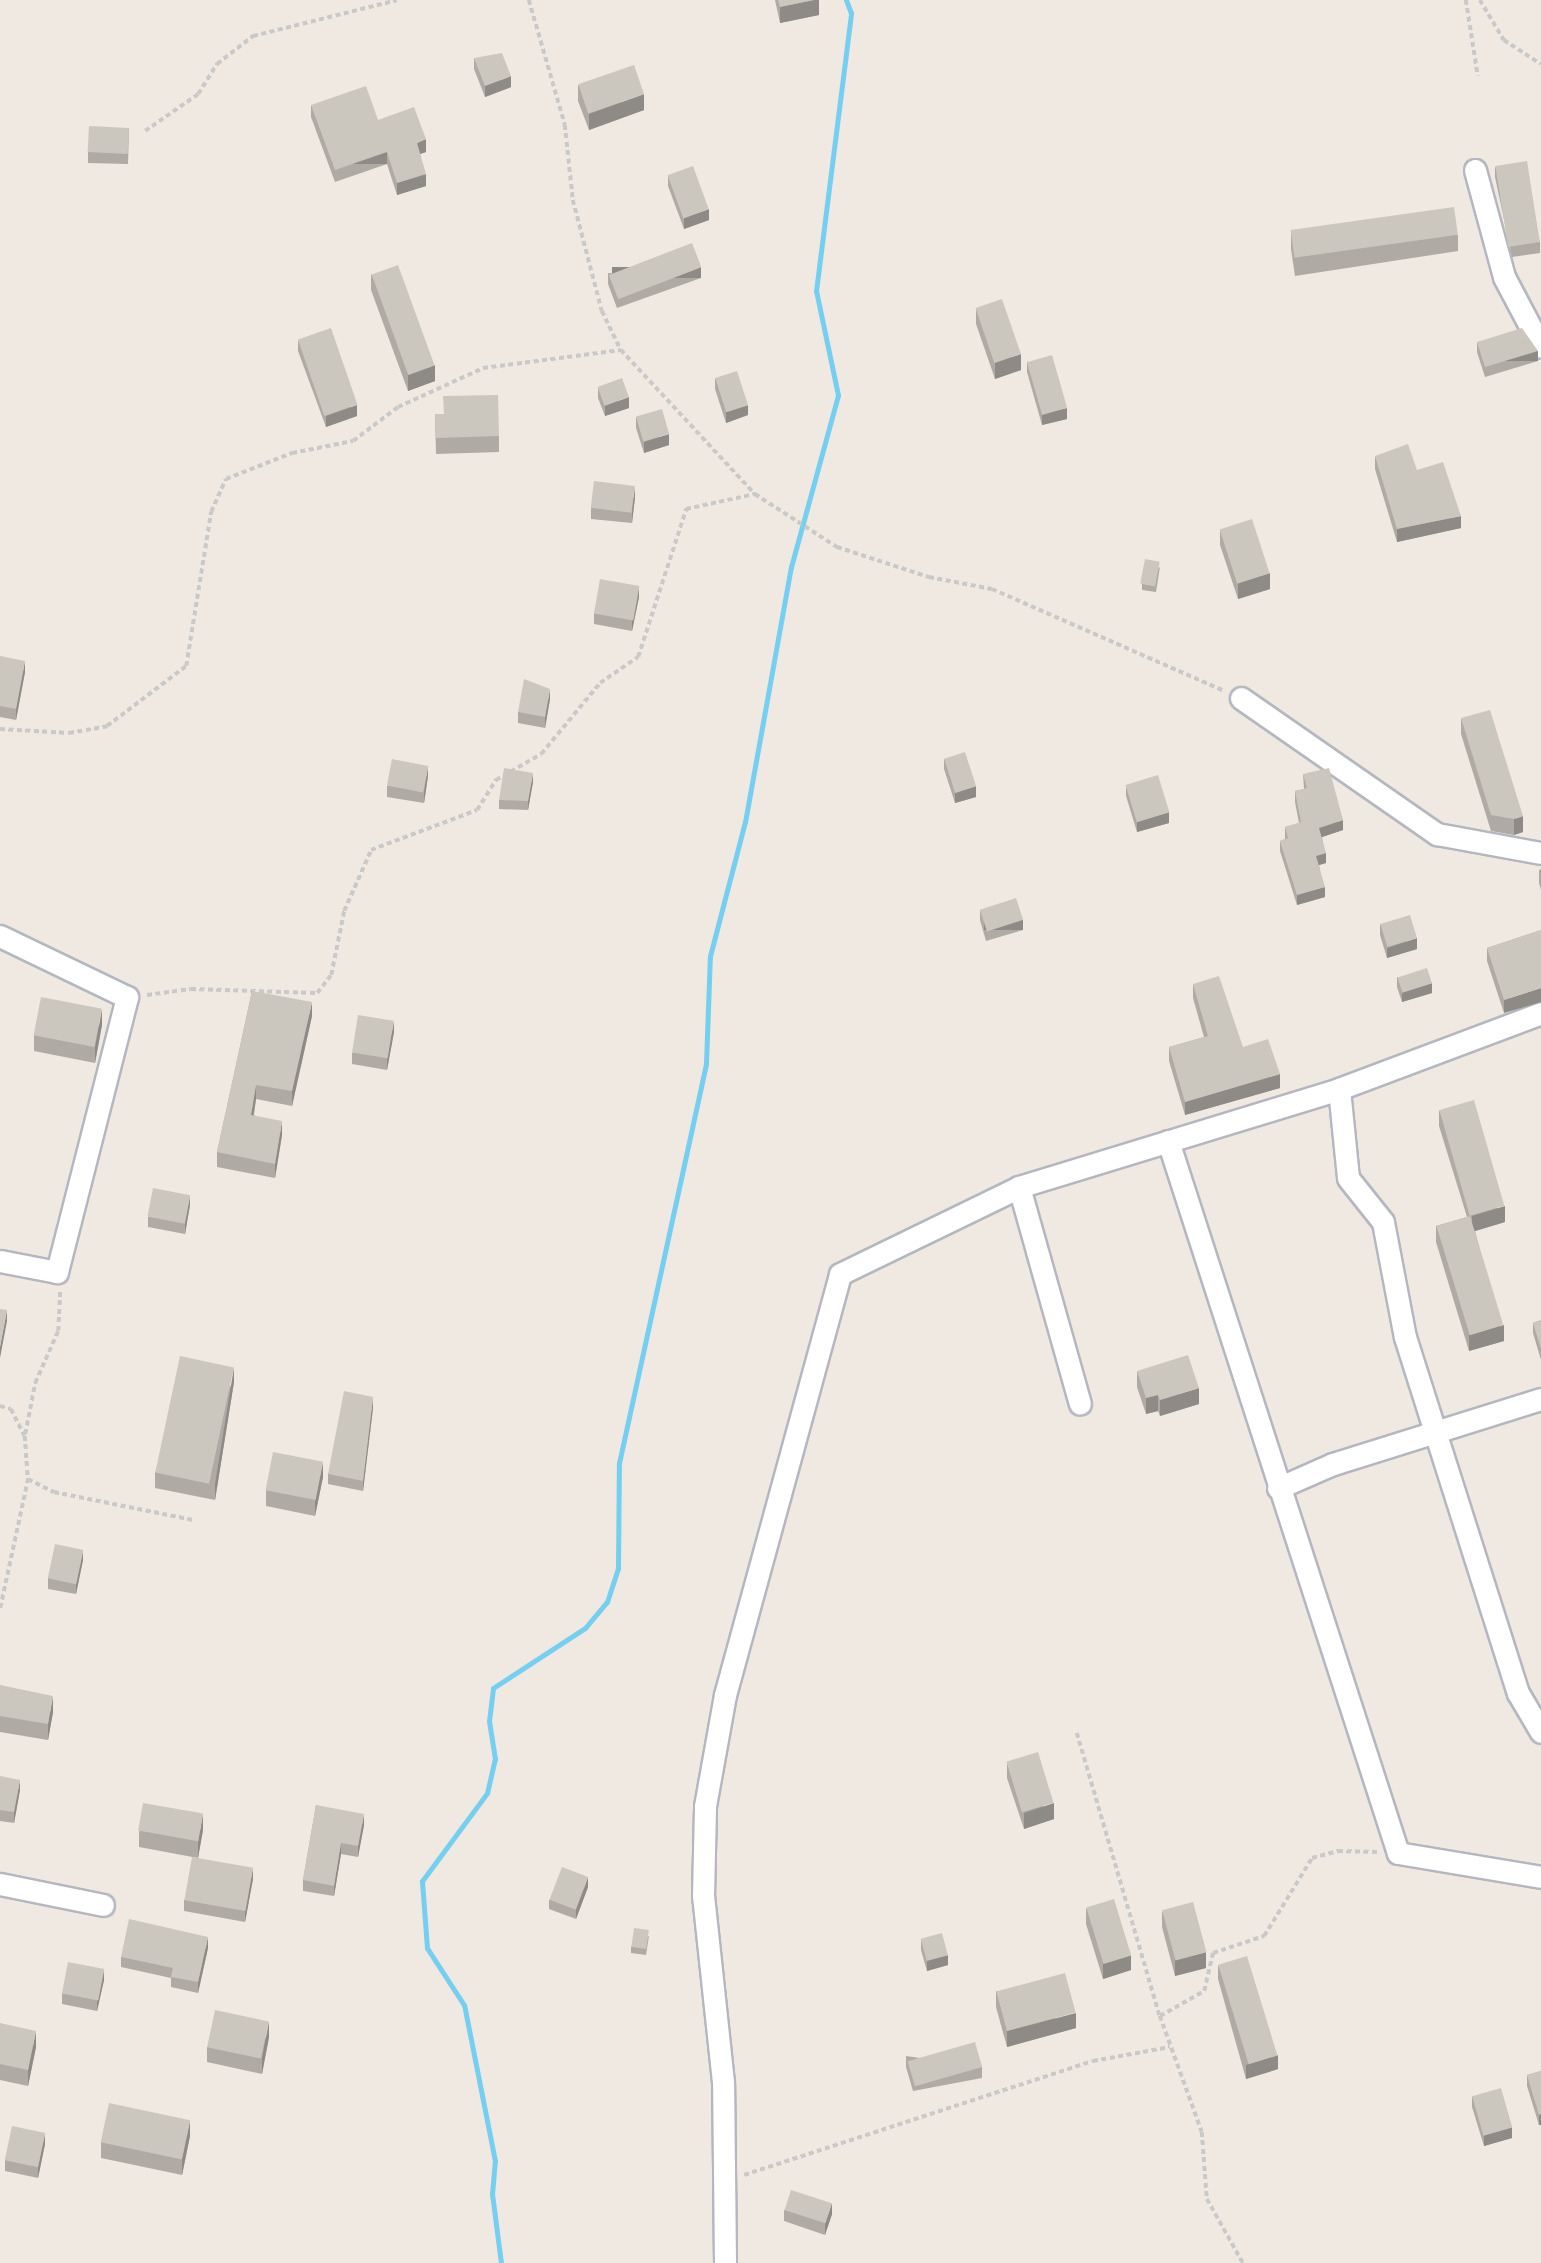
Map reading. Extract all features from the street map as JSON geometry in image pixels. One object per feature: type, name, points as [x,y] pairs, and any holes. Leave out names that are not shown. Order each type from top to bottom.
[{"type":"street","points":[[1475,170],[1504,277],[1541,347]]},
{"type":"street","points":[[1241,698],[1437,834],[1541,853]]},
{"type":"street","points":[[0,936],[128,997],[57,1272],[0,1261]]},
{"type":"street","points":[[725,2263],[723,2082],[704,1896],[705,1806],[725,1695],[840,1274],[1019,1186],[1339,1088],[1541,1013]]},
{"type":"street","points":[[1339,1088],[1349,1178],[1383,1222],[1405,1336],[1518,1693],[1541,1732]]},
{"type":"street","points":[[1168,1141],[1398,1853],[1541,1877]]},
{"type":"street","points":[[1019,1186],[1080,1404]]},
{"type":"street","points":[[1278,1488],[1541,1399]]},
{"type":"street","points":[[0,1884],[103,1905]]},
{"type":"path","points":[[145,131],[198,94],[217,64],[253,36],[397,0]]},
{"type":"path","points":[[528,0],[565,125],[573,200],[602,311],[621,350],[755,494],[837,547],[929,578],[992,589],[1241,698]]},
{"type":"path","points":[[1466,0],[1478,76]]},
{"type":"path","points":[[1480,0],[1504,40],[1541,64]]},
{"type":"path","points":[[0,729],[69,733],[107,726],[186,666],[211,512],[226,479],[292,453],[354,440],[398,407],[483,368],[621,350]]},
{"type":"path","points":[[128,997],[191,989],[317,993],[331,975],[344,911],[372,850],[477,810],[496,780],[541,754],[600,683],[638,657],[686,509],[755,494]]},
{"type":"path","points":[[0,1608],[28,1479],[25,1436],[36,1383],[58,1331],[57,1272]]},
{"type":"path","points":[[0,1405],[11,1409],[25,1436]]},
{"type":"path","points":[[28,1479],[54,1492],[193,1520]]},
{"type":"path","points":[[1077,1733],[1160,2016],[1202,2132],[1207,2199],[1243,2263]]},
{"type":"path","points":[[1160,2016],[1204,1991],[1213,1953],[1264,1936],[1312,1858],[1338,1851],[1398,1853]]},
{"type":"path","points":[[723,2182],[1093,2061],[1170,2047]]},
{"type":"building","points":[[778,0],[814,0],[780,7]]},
{"type":"building","points":[[502,53],[511,76],[485,86],[474,58]]},
{"type":"building","points":[[634,65],[644,94],[588,114],[578,84]]},
{"type":"building","points":[[366,86],[378,120],[414,107],[426,139],[417,143],[426,174],[397,183],[387,152],[335,170],[311,105]]},
{"type":"building","points":[[89,126],[129,128],[128,154],[88,152]]},
{"type":"building","points":[[1527,161],[1540,242],[1508,247],[1495,166]]},
{"type":"building","points":[[693,166],[709,209],[683,218],[668,175]]},
{"type":"building","points":[[1454,207],[1458,235],[1295,258],[1291,230]]},
{"type":"building","points":[[692,243],[701,267],[618,299],[609,275]]},
{"type":"building","points":[[398,265],[435,366],[408,375],[372,275]]},
{"type":"building","points":[[1002,299],[1021,354],[994,363],[976,308]]},
{"type":"building","points":[[331,328],[357,405],[324,416],[298,339]]},
{"type":"building","points":[[1522,328],[1538,351],[1485,367],[1477,342]]},
{"type":"building","points":[[1052,355],[1067,408],[1042,415],[1027,362]]},
{"type":"building","points":[[737,371],[748,405],[726,412],[715,378]]},
{"type":"building","points":[[622,378],[629,397],[604,406],[598,387]]},
{"type":"building","points":[[498,395],[499,436],[436,438],[435,414],[444,414],[443,396]]},
{"type":"building","points":[[662,409],[669,434],[643,441],[636,416]]},
{"type":"building","points":[[1408,444],[1417,470],[1443,462],[1461,516],[1397,529],[1375,456]]},
{"type":"building","points":[[594,481],[635,486],[631,513],[591,508]]},
{"type":"building","points":[[1252,519],[1270,573],[1237,584],[1220,530]]},
{"type":"building","points":[[1145,559],[1160,562],[1155,586],[1140,584]]},
{"type":"building","points":[[600,579],[639,586],[633,620],[594,613]]},
{"type":"building","points":[[0,656],[25,661],[16,709],[0,706]]},
{"type":"building","points":[[524,679],[550,689],[545,717],[518,712]]},
{"type":"building","points":[[1490,710],[1523,816],[1514,819],[1491,815],[1461,718]]},
{"type":"building","points":[[965,752],[976,786],[955,793],[944,759]]},
{"type":"building","points":[[392,759],[428,766],[423,793],[387,786]]},
{"type":"building","points":[[504,768],[533,773],[528,801],[499,800]]},
{"type":"building","points":[[1329,768],[1343,820],[1319,828],[1326,853],[1316,856],[1325,887],[1297,895],[1280,841],[1288,838],[1285,827],[1301,822],[1295,791],[1307,788],[1303,774]]},
{"type":"building","points":[[1158,775],[1169,812],[1137,822],[1125,785]]},
{"type":"building","points":[[1016,898],[1023,920],[987,932],[980,910]]},
{"type":"building","points":[[1410,915],[1417,938],[1387,947],[1380,924]]},
{"type":"building","points":[[1541,930],[1541,988],[1504,1000],[1487,948]]},
{"type":"building","points":[[1427,968],[1432,983],[1402,993],[1398,978]]},
{"type":"building","points":[[1219,976],[1243,1047],[1268,1039],[1280,1074],[1185,1102],[1169,1047],[1208,1036],[1193,984]]},
{"type":"building","points":[[252,991],[312,1002],[292,1091],[256,1085],[251,1115],[282,1121],[275,1164],[217,1152]]},
{"type":"building","points":[[41,997],[102,1009],[94,1047],[34,1035]]},
{"type":"building","points":[[358,1015],[394,1021],[388,1058],[352,1053]]},
{"type":"building","points":[[1474,1100],[1504,1206],[1470,1216],[1439,1110]]},
{"type":"building","points":[[153,1188],[190,1195],[185,1224],[147,1216]]},
{"type":"building","points":[[1470,1216],[1503,1325],[1470,1335],[1437,1226]]},
{"type":"building","points":[[0,1309],[7,1310],[0,1347]]},
{"type":"building","points":[[1541,1320],[1541,1349],[1533,1323]]},
{"type":"building","points":[[1188,1355],[1199,1388],[1160,1400],[1158,1395],[1146,1398],[1137,1371]]},
{"type":"building","points":[[180,1356],[234,1367],[209,1484],[155,1472]]},
{"type":"building","points":[[344,1391],[373,1397],[363,1481],[328,1474]]},
{"type":"building","points":[[273,1452],[323,1462],[316,1500],[266,1490]]},
{"type":"building","points":[[55,1544],[83,1550],[76,1584],[48,1578]]},
{"type":"building","points":[[0,1685],[53,1696],[48,1724],[0,1716]]},
{"type":"building","points":[[1038,1752],[1053,1803],[1022,1812],[1006,1762]]},
{"type":"building","points":[[0,1776],[20,1780],[14,1812],[0,1810]]},
{"type":"building","points":[[143,1803],[203,1814],[198,1841],[138,1831]]},
{"type":"building","points":[[316,1805],[364,1814],[358,1846],[341,1843],[334,1886],[303,1880]]},
{"type":"building","points":[[192,1857],[253,1868],[245,1911],[184,1900]]},
{"type":"building","points":[[562,1867],[588,1877],[576,1910],[549,1900]]},
{"type":"building","points":[[1114,1899],[1131,1955],[1104,1964],[1086,1907]]},
{"type":"building","points":[[1193,1902],[1206,1952],[1176,1961],[1162,1910]]},
{"type":"building","points":[[129,1919],[208,1937],[198,1982],[171,1977],[173,1968],[121,1957]]},
{"type":"building","points":[[634,1928],[649,1930],[646,1949],[631,1947]]},
{"type":"building","points":[[942,1933],[948,1955],[927,1961],[921,1939]]},
{"type":"building","points":[[1247,1956],[1277,2055],[1249,2064],[1218,1965]]},
{"type":"building","points":[[68,1962],[104,1969],[98,2000],[62,1993]]},
{"type":"building","points":[[1065,1973],[1076,2013],[1007,2031],[996,1991]]},
{"type":"building","points":[[215,2010],[269,2021],[261,2059],[207,2047]]},
{"type":"building","points":[[0,2023],[36,2031],[28,2070],[0,2064]]},
{"type":"building","points":[[975,2042],[982,2067],[915,2086],[908,2061]]},
{"type":"building","points":[[1541,2071],[1541,2114],[1539,2115],[1527,2075]]},
{"type":"building","points":[[1501,2088],[1512,2127],[1483,2136],[1472,2096]]},
{"type":"building","points":[[109,2103],[190,2120],[182,2159],[101,2142]]},
{"type":"building","points":[[12,2126],[45,2133],[38,2167],[5,2160]]},
{"type":"building","points":[[791,2190],[832,2203],[825,2223],[785,2210]]},
{"type":"waterway","points":[[501,2263],[492,2194],[495,2161],[464,2005],[427,1948],[422,1881],[487,1793],[495,1759],[489,1721],[493,1688],[585,1628],[607,1602],[618,1569],[619,1463],[706,1063],[710,956],[745,822],[791,567],[838,395],[816,291],[851,13],[846,0]]}]
